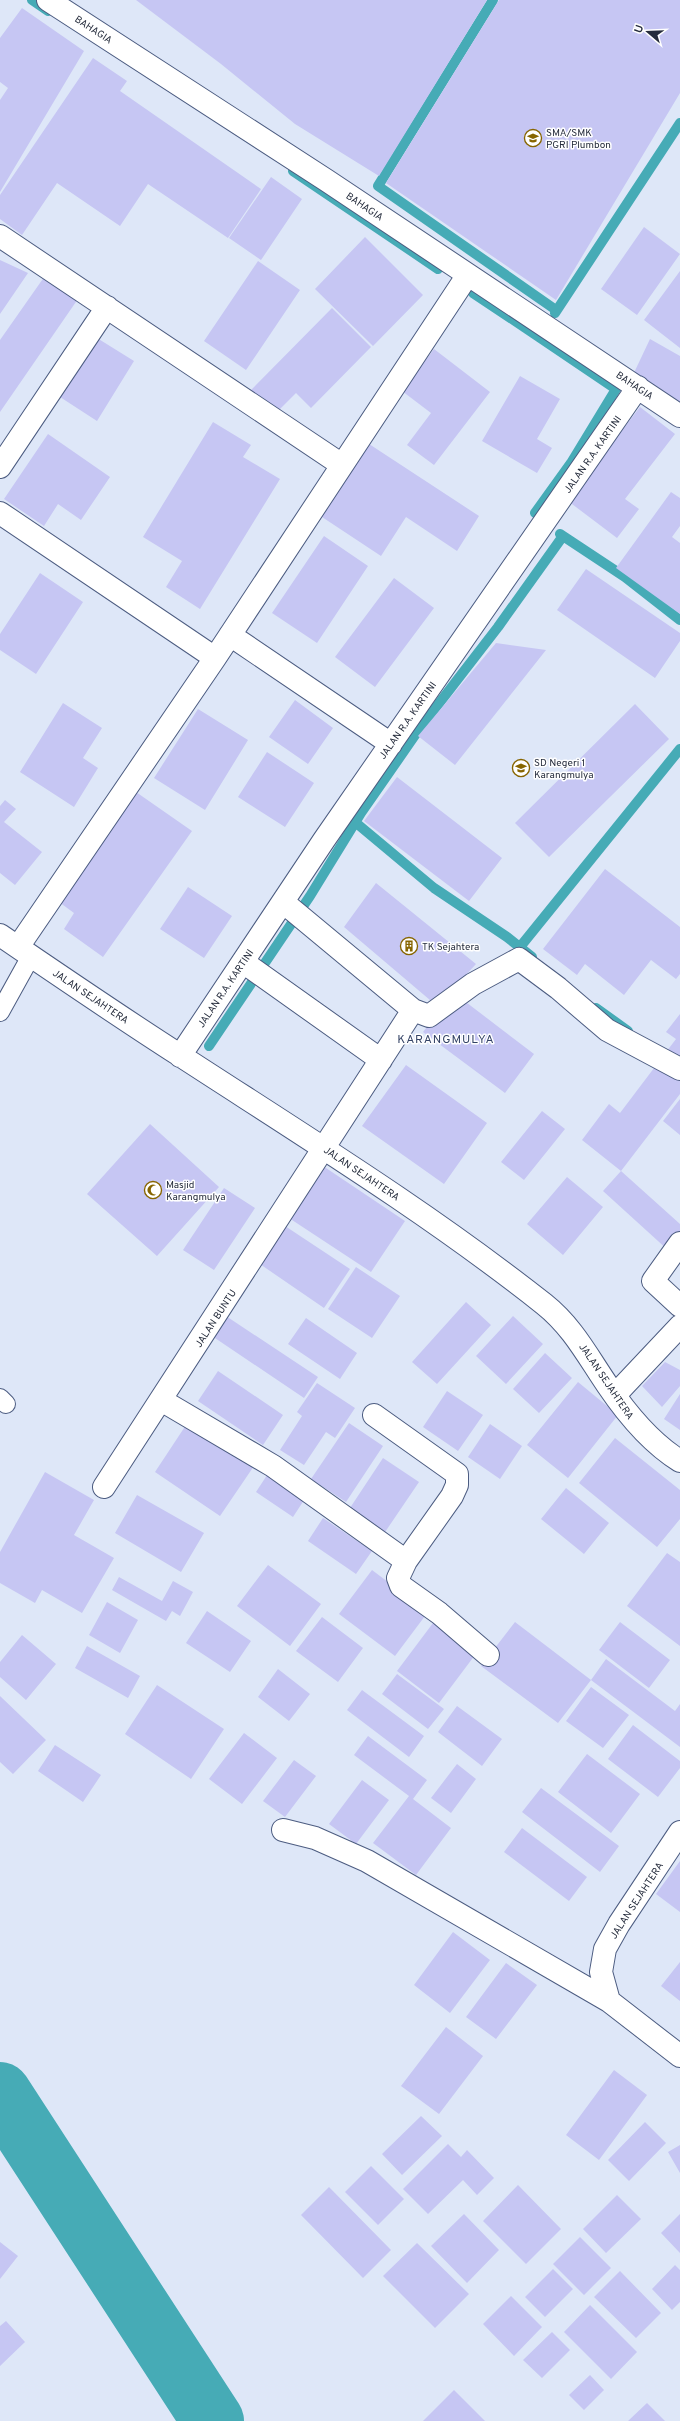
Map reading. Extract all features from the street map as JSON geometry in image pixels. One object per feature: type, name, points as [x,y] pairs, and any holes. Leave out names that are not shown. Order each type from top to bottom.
[{"type":"street","name":"BAHAGIA","points":[[48,0],[326,180],[467,276],[680,416]]},
{"type":"street","points":[[0,236],[342,466]]},
{"type":"street","points":[[25,952],[230,635],[467,276]]},
{"type":"street","points":[[0,467],[107,307]]},
{"type":"street","name":"JALAN R.A. KARTINI","points":[[180,1056],[390,744],[638,388]]},
{"type":"street","points":[[0,512],[215,658]]},
{"type":"street","points":[[230,635],[390,744]]},
{"type":"street","points":[[284,903],[413,1010],[429,1016],[473,984],[520,959],[558,988],[607,1030],[680,1069]]},
{"type":"street","name":"JALAN SEJAHTERA","points":[[0,935],[180,1056],[325,1148],[408,1204],[546,1306],[576,1336],[636,1424],[680,1461]]},
{"type":"street","points":[[244,963],[381,1060]]},
{"type":"street","name":"JALAN BUNTU","points":[[104,1487],[413,1010]]},
{"type":"street","points":[[680,1243],[653,1281],[680,1306]]},
{"type":"street","points":[[615,1395],[680,1326]]},
{"type":"street","points":[[161,1400],[273,1466],[406,1560]]},
{"type":"street","points":[[374,1414],[457,1474],[457,1485],[452,1496],[406,1560],[398,1578],[401,1586],[440,1614],[488,1655]]},
{"type":"street","points":[[283,1830],[315,1838],[367,1861],[609,2001],[680,2056]]},
{"type":"street","name":"JALAN SEJAHTERA","points":[[609,2001],[601,1972],[605,1949],[619,1924],[680,1832]]},
{"type":"lane","points":[[0,1012],[25,952]]},
{"type":"building","points":[[136,0],[487,0],[379,176],[295,124],[221,64]]},
{"type":"building","name":"SMA/SMK PGRI Plumbon","points":[[499,0],[680,0],[680,93],[556,300],[386,183]]},
{"type":"building","points":[[22,8],[84,51],[0,192],[0,100],[8,88],[0,82],[0,38]]},
{"type":"building","points":[[93,58],[127,81],[120,91],[261,189],[228,238],[148,184],[120,226],[57,183],[22,235],[0,219],[0,195]]},
{"type":"building","points":[[271,177],[302,199],[261,260],[229,238]]},
{"type":"building","points":[[644,227],[680,254],[637,315],[601,289]]},
{"type":"building","points":[[365,237],[423,295],[373,346],[315,289]]},
{"type":"building","points":[[0,260],[28,273],[0,314]]},
{"type":"building","points":[[258,261],[300,290],[246,370],[204,341]]},
{"type":"building","points":[[680,271],[680,348],[644,320]]},
{"type":"building","points":[[47,273],[80,296],[0,412],[0,340]]},
{"type":"building","points":[[332,308],[371,347],[311,408],[296,393],[275,414],[251,390]]},
{"type":"building","points":[[97,338],[134,361],[97,421],[60,397]]},
{"type":"building","points":[[650,339],[680,356],[680,412],[632,377]]},
{"type":"building","points":[[434,349],[490,392],[434,465],[407,445],[431,413],[402,391]]},
{"type":"building","points":[[520,376],[560,399],[537,439],[552,448],[537,473],[482,441]]},
{"type":"building","points":[[640,407],[675,434],[625,499],[639,509],[617,538],[568,501]]},
{"type":"building","points":[[213,422],[251,445],[243,457],[280,479],[200,609],[166,587],[182,561],[143,537]]},
{"type":"building","points":[[48,434],[110,477],[81,520],[58,504],[44,526],[4,499]]},
{"type":"building","points":[[366,442],[479,516],[457,551],[406,517],[381,556],[319,515]]},
{"type":"building","points":[[671,492],[680,498],[680,526],[672,537],[680,543],[680,614],[616,568]]},
{"type":"building","points":[[324,536],[368,566],[317,643],[272,613]]},
{"type":"building","points":[[586,569],[680,633],[680,641],[655,678],[557,610]]},
{"type":"building","points":[[40,573],[83,602],[36,674],[0,650],[0,634]]},
{"type":"building","points":[[394,578],[434,608],[375,687],[335,657]]},
{"type":"building","points":[[496,643],[546,650],[455,765],[418,736]]},
{"type":"building","points":[[295,700],[333,728],[308,764],[269,737]]},
{"type":"building","points":[[63,703],[102,728],[83,758],[98,768],[74,807],[20,772]]},
{"type":"building","points":[[635,704],[669,739],[549,857],[515,823]]},
{"type":"building","points":[[198,709],[248,740],[205,810],[154,778]]},
{"type":"building","points":[[267,752],[314,783],[285,827],[238,797]]},
{"type":"building","points":[[397,777],[502,858],[469,901],[364,821]]},
{"type":"building","points":[[136,792],[192,831],[103,957],[64,929],[74,913],[59,902]]},
{"type":"building","points":[[5,800],[16,809],[4,822],[42,852],[15,885],[0,873],[0,806]]},
{"type":"building","points":[[605,869],[680,927],[680,974],[676,979],[651,960],[624,995],[585,964],[577,975],[543,949]]},
{"type":"building","name":"TK Sejahtera","points":[[376,883],[476,964],[437,1006],[344,927]]},
{"type":"building","points":[[188,887],[232,916],[204,958],[160,929]]},
{"type":"building","points":[[454,993],[534,1054],[505,1093],[423,1032]]},
{"type":"building","points":[[680,1014],[680,1094],[621,1171],[582,1140],[609,1104],[620,1113],[676,1039],[666,1032]]},
{"type":"building","points":[[406,1065],[487,1123],[444,1184],[362,1126]]},
{"type":"building","points":[[680,1099],[680,1135],[663,1121]]},
{"type":"building","points":[[542,1111],[565,1129],[524,1180],[501,1162]]},
{"type":"building","name":"Masjid Karangmulya","points":[[150,1124],[219,1187],[157,1256],[87,1194]]},
{"type":"building","points":[[323,1166],[405,1221],[371,1272],[289,1218]]},
{"type":"building","points":[[621,1171],[680,1224],[680,1239],[669,1251],[603,1191]]},
{"type":"building","points":[[567,1177],[603,1207],[563,1255],[527,1224]]},
{"type":"building","points":[[224,1188],[255,1208],[214,1270],[183,1250]]},
{"type":"building","points":[[279,1222],[350,1269],[324,1308],[254,1260]]},
{"type":"building","points":[[356,1267],[400,1296],[372,1338],[328,1309]]},
{"type":"building","points":[[466,1302],[491,1325],[437,1384],[412,1362]]},
{"type":"building","points":[[223,1314],[318,1377],[304,1398],[209,1334]]},
{"type":"building","points":[[513,1316],[543,1344],[506,1384],[476,1356]]},
{"type":"building","points":[[306,1318],[357,1353],[340,1379],[288,1344]]},
{"type":"building","points":[[545,1353],[572,1378],[539,1413],[513,1389]]},
{"type":"building","points":[[665,1362],[680,1370],[680,1386],[662,1407],[642,1386]]},
{"type":"building","points":[[218,1371],[283,1415],[263,1445],[198,1401]]},
{"type":"building","points":[[578,1382],[618,1415],[568,1478],[527,1445]]},
{"type":"building","points":[[317,1383],[355,1408],[335,1438],[326,1432],[304,1465],[280,1450],[302,1416],[297,1412]]},
{"type":"building","points":[[447,1391],[483,1415],[458,1451],[423,1427]]},
{"type":"building","points":[[680,1394],[680,1430],[664,1419]]},
{"type":"building","points":[[190,1419],[256,1463],[220,1516],[155,1472]]},
{"type":"building","points":[[349,1423],[383,1446],[346,1502],[311,1479]]},
{"type":"building","points":[[490,1424],[522,1446],[500,1479],[468,1457]]},
{"type":"building","points":[[615,1438],[680,1490],[680,1519],[657,1547],[579,1483]]},
{"type":"building","points":[[383,1458],[419,1482],[381,1538],[346,1514]]},
{"type":"building","points":[[271,1469],[308,1494],[293,1517],[256,1492]]},
{"type":"building","points":[[45,1472],[94,1500],[74,1535],[114,1558],[82,1613],[42,1590],[35,1603],[0,1583],[0,1552]]},
{"type":"building","points":[[566,1488],[609,1523],[584,1554],[541,1519]]},
{"type":"building","points":[[137,1495],[204,1533],[181,1572],[115,1533]]},
{"type":"building","points":[[323,1518],[372,1551],[356,1574],[308,1541]]},
{"type":"building","points":[[667,1553],[680,1562],[680,1646],[627,1606]]},
{"type":"building","points":[[268,1565],[321,1604],[290,1646],[237,1606]]},
{"type":"building","points":[[372,1570],[428,1612],[395,1656],[339,1614]]},
{"type":"building","points":[[119,1577],[162,1601],[173,1581],[193,1592],[180,1616],[172,1611],[166,1621],[112,1590]]},
{"type":"building","points":[[107,1602],[138,1620],[120,1653],[89,1635]]},
{"type":"building","points":[[207,1611],[251,1641],[230,1672],[186,1643]]},
{"type":"building","points":[[322,1617],[363,1648],[338,1682],[296,1651]]},
{"type":"building","points":[[436,1619],[478,1651],[439,1703],[397,1671]]},
{"type":"building","points":[[515,1622],[591,1680],[558,1723],[481,1666]]},
{"type":"building","points":[[620,1622],[670,1660],[649,1688],[599,1650]]},
{"type":"building","points":[[22,1635],[56,1664],[26,1700],[0,1677],[0,1662]]},
{"type":"building","points":[[87,1646],[140,1676],[128,1698],[75,1668]]},
{"type":"building","points":[[606,1659],[675,1711],[680,1704],[680,1747],[591,1680]]},
{"type":"building","points":[[278,1669],[310,1694],[289,1721],[258,1697]]},
{"type":"building","points":[[397,1674],[444,1709],[428,1729],[382,1694]]},
{"type":"building","points":[[157,1685],[224,1729],[191,1779],[125,1734]]},
{"type":"building","points":[[591,1687],[629,1715],[603,1748],[566,1721]]},
{"type":"building","points":[[362,1690],[424,1736],[409,1757],[347,1710]]},
{"type":"building","points":[[0,1696],[46,1740],[13,1774],[0,1762]]},
{"type":"building","points":[[457,1706],[502,1739],[482,1766],[438,1732]]},
{"type":"building","points":[[633,1725],[680,1761],[680,1768],[658,1797],[608,1759]]},
{"type":"building","points":[[244,1733],[277,1758],[242,1804],[209,1779]]},
{"type":"building","points":[[368,1736],[427,1780],[413,1799],[451,1828],[416,1875],[373,1843],[409,1796],[354,1755]]},
{"type":"building","points":[[55,1745],[101,1775],[83,1802],[38,1771]]},
{"type":"building","points":[[587,1754],[640,1794],[611,1833],[558,1792]]},
{"type":"building","points":[[294,1760],[316,1776],[285,1817],[263,1801]]},
{"type":"building","points":[[457,1764],[476,1779],[451,1813],[431,1798]]},
{"type":"building","points":[[362,1780],[389,1800],[356,1844],[329,1824]]},
{"type":"building","points":[[541,1788],[619,1846],[600,1872],[522,1812]]},
{"type":"building","points":[[522,1828],[587,1877],[569,1901],[504,1852]]},
{"type":"building","points":[[680,1861],[680,1912],[656,1894]]},
{"type":"building","points":[[453,1932],[490,1960],[450,2013],[414,1985]]},
{"type":"building","points":[[680,1962],[680,2001],[661,1986]]},
{"type":"building","points":[[506,1963],[537,1985],[496,2039],[466,2017]]},
{"type":"building","points":[[446,2027],[483,2056],[439,2114],[401,2086]]},
{"type":"building","points":[[614,2070],[647,2095],[599,2160],[566,2135]]},
{"type":"building","points":[[421,2116],[442,2136],[402,2175],[382,2154]]},
{"type":"building","points":[[645,2122],[666,2143],[629,2181],[608,2160]]},
{"type":"building","points":[[448,2144],[461,2157],[467,2150],[494,2178],[477,2195],[463,2180],[428,2214],[403,2189]]},
{"type":"building","points":[[680,2145],[680,2173],[668,2152]]},
{"type":"building","points":[[371,2166],[404,2199],[378,2225],[345,2192]]},
{"type":"building","points":[[518,2185],[561,2229],[526,2264],[483,2221]]},
{"type":"building","points":[[329,2187],[391,2250],[363,2278],[301,2215]]},
{"type":"building","points":[[617,2195],[641,2219],[606,2253],[583,2229]]},
{"type":"building","points":[[464,2214],[499,2250],[467,2283],[431,2246]]},
{"type":"building","points":[[680,2214],[680,2253],[661,2233]]},
{"type":"building","points":[[580,2237],[611,2268],[584,2295],[553,2264]]},
{"type":"building","points":[[0,2242],[18,2256],[0,2279]]},
{"type":"building","points":[[417,2243],[469,2294],[435,2328],[383,2276]]},
{"type":"building","points":[[675,2265],[680,2270],[680,2302],[672,2310],[652,2289]]},
{"type":"building","points":[[553,2269],[573,2289],[545,2317],[525,2297]]},
{"type":"building","points":[[620,2271],[661,2313],[636,2338],[594,2297]]},
{"type":"building","points":[[511,2296],[542,2327],[514,2356],[483,2324]]},
{"type":"building","points":[[590,2305],[637,2352],[611,2379],[564,2332]]},
{"type":"building","points":[[6,2321],[25,2342],[0,2366],[0,2326]]},
{"type":"building","points":[[552,2332],[570,2350],[542,2378],[523,2360]]},
{"type":"building","points":[[590,2375],[604,2390],[584,2410],[569,2395]]},
{"type":"building","points":[[454,2390],[485,2421],[423,2421]]},
{"type":"building","points":[[647,2403],[665,2421],[628,2421]]},
{"type":"waterway","points":[[32,0],[48,11]]},
{"type":"waterway","points":[[493,0],[378,186],[556,310]]},
{"type":"waterway","points":[[555,313],[680,123]]},
{"type":"waterway","points":[[293,171],[438,269]]},
{"type":"waterway","points":[[473,293],[539,337],[541,335]]},
{"type":"waterway","points":[[535,513],[571,463],[616,389],[539,337]]},
{"type":"waterway","points":[[209,1046],[310,896],[361,813],[420,728],[498,627],[563,536],[560,534]]},
{"type":"waterway","points":[[563,536],[625,577],[680,620]]},
{"type":"waterway","points":[[520,947],[680,749]]},
{"type":"waterway","points":[[355,822],[434,888],[507,937],[532,957]]},
{"type":"waterway","points":[[596,1008],[628,1031]]},
{"type":"waterway","points":[[0,2093],[213,2421]]},
{"type":"place","name":"SMA/SMK PGRI Plumbon","points":[[533,138]]},
{"type":"place","name":"SD Negeri 1 Karangmulya","points":[[521,768]]},
{"type":"place","name":"TK Sejahtera","points":[[409,946]]},
{"type":"place","name":"Masjid Karangmulya","points":[[153,1190]]},
{"type":"district","name":"KARANGMULYA","points":[[446,1039]]}]
